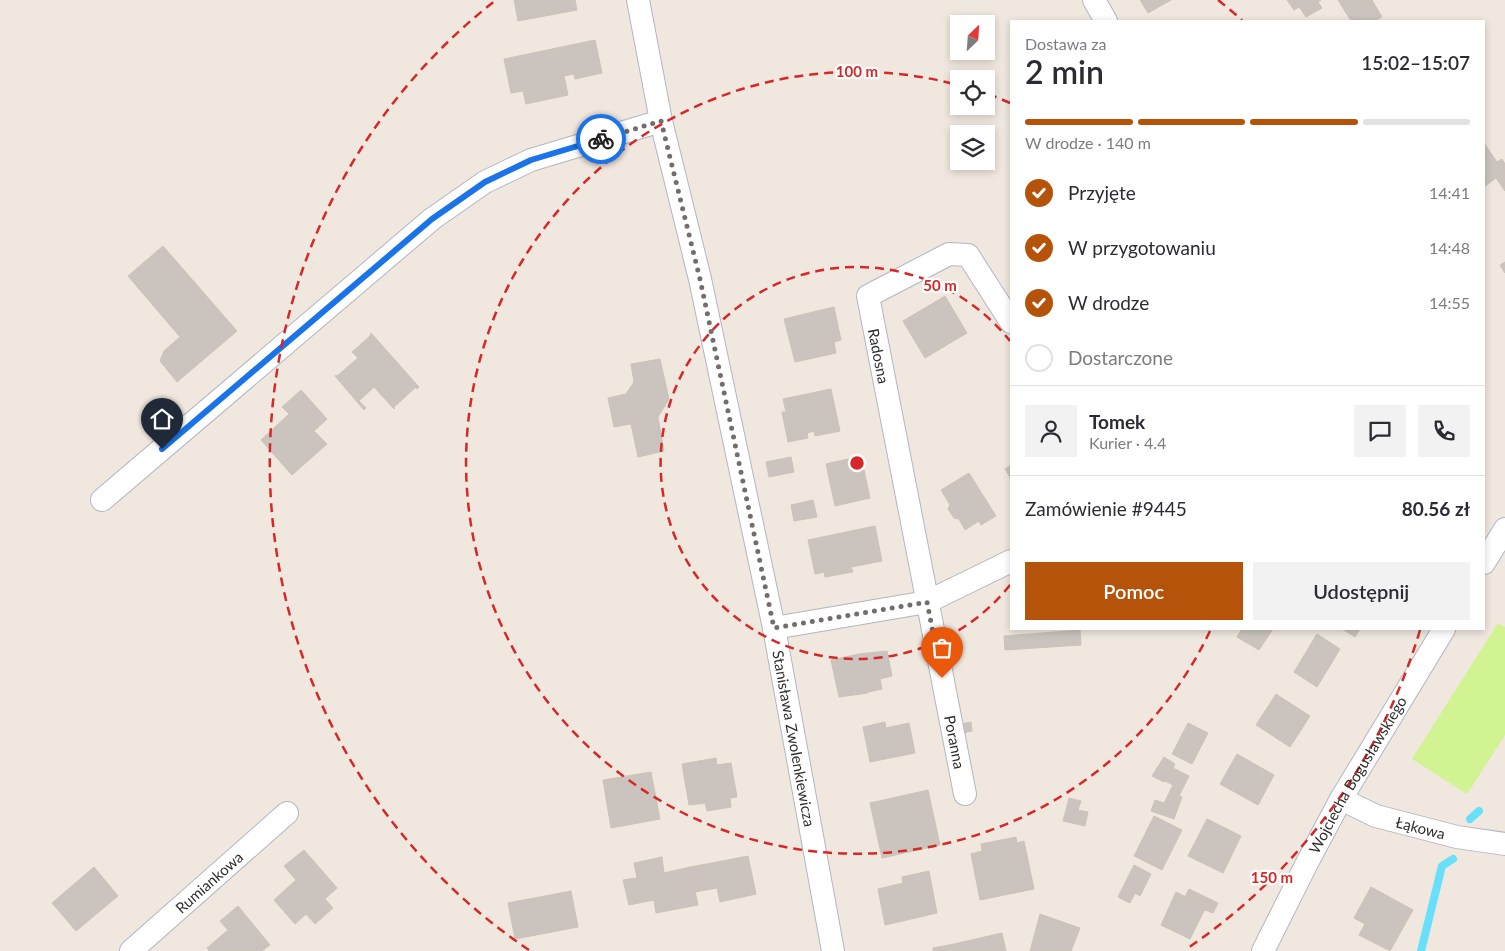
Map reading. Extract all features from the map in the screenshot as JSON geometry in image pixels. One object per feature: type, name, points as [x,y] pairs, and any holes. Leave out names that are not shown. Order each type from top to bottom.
[{"type":"street","name":"Stanisława Zwolenkiewicza","points":[[638,0],[661,121],[700,279],[774,628],[833,951]]},
{"type":"street","points":[[1094,0],[1105,20]]},
{"type":"street","points":[[102,500],[432,219],[485,182],[531,160],[661,121]]},
{"type":"street","name":"Radosna","points":[[927,602],[868,296],[949,254],[968,255],[1010,320]]},
{"type":"street","points":[[1485,561],[1505,528]]},
{"type":"street","points":[[774,628],[927,602],[1010,561]]},
{"type":"street","name":"Poranna","points":[[927,602],[965,794]]},
{"type":"street","name":"Wojciecha Bogusławskiego","points":[[1263,951],[1341,799],[1443,630]]},
{"type":"street","name":"Łąkowa","points":[[1341,799],[1376,816],[1457,837],[1505,844]]},
{"type":"street","name":"Rumiankowa","points":[[131,951],[287,813]]},
{"type":"green space","points":[[1498,623],[1505,627],[1505,735],[1467,794],[1412,759]]},
{"type":"building","points":[[514,0],[575,0],[577,10],[518,21]]},
{"type":"building","points":[[1140,0],[1171,0],[1148,13]]},
{"type":"building","points":[[1287,0],[1321,0],[1318,2],[1322,8],[1306,17],[1299,7],[1294,10]]},
{"type":"building","points":[[1338,0],[1372,0],[1382,17],[1376,20],[1350,20]]},
{"type":"building","points":[[595,40],[602,73],[575,79],[574,74],[564,76],[568,95],[526,104],[523,91],[511,93],[504,59]]},
{"type":"building","points":[[1485,144],[1497,162],[1502,159],[1505,164],[1505,191],[1496,178],[1485,186]]},
{"type":"building","points":[[163,246],[237,331],[177,382],[160,361],[164,351],[180,337],[128,276]]},
{"type":"building","points":[[1505,262],[1505,273],[1500,265]]},
{"type":"building","points":[[945,296],[967,333],[925,358],[903,321]]},
{"type":"building","points":[[834,307],[841,340],[834,342],[836,353],[795,362],[784,319]]},
{"type":"building","points":[[371,333],[419,387],[417,389],[416,387],[394,409],[374,387],[359,401],[366,408],[364,410],[335,376],[358,358],[352,352]]},
{"type":"building","points":[[660,359],[669,399],[658,417],[664,451],[638,457],[631,424],[614,427],[608,398],[626,394],[634,382],[631,364]]},
{"type":"building","points":[[831,389],[840,431],[815,436],[814,431],[807,433],[808,438],[788,442],[782,412],[786,412],[783,399]]},
{"type":"building","points":[[301,390],[327,419],[314,431],[327,444],[292,475],[261,440],[289,414],[282,407]]},
{"type":"building","points":[[861,456],[870,498],[835,506],[826,464]]},
{"type":"building","points":[[791,457],[794,472],[769,477],[766,462]]},
{"type":"building","points":[[1010,466],[1010,477],[1005,469]]},
{"type":"building","points":[[969,473],[996,516],[981,525],[979,521],[965,530],[959,519],[954,518],[948,509],[950,505],[941,490]]},
{"type":"building","points":[[813,500],[817,517],[794,521],[791,505]]},
{"type":"building","points":[[875,526],[882,561],[851,567],[853,572],[825,577],[824,572],[815,574],[808,540]]},
{"type":"building","points":[[1080,630],[1081,645],[1005,650],[1004,636]]},
{"type":"building","points":[[1241,630],[1272,630],[1259,650],[1237,637]]},
{"type":"building","points":[[1344,630],[1359,630],[1355,637]]},
{"type":"building","points":[[1317,634],[1340,649],[1317,687],[1294,672]]},
{"type":"building","points":[[887,651],[892,676],[880,679],[882,689],[839,697],[831,660]]},
{"type":"building","points":[[1276,694],[1310,716],[1290,747],[1256,725]]},
{"type":"building","points":[[885,722],[886,728],[909,723],[915,753],[870,762],[863,727]]},
{"type":"building","points":[[971,722],[972,731],[963,733],[961,724]]},
{"type":"building","points":[[1188,723],[1208,733],[1192,764],[1172,754]]},
{"type":"building","points":[[1237,754],[1274,775],[1258,805],[1220,784]]},
{"type":"building","points":[[1164,757],[1175,764],[1173,768],[1189,776],[1179,796],[1182,797],[1174,819],[1151,811],[1155,800],[1164,803],[1173,785],[1152,776]]},
{"type":"building","points":[[716,758],[717,765],[731,763],[737,797],[730,798],[731,807],[707,811],[705,803],[689,805],[682,764]]},
{"type":"building","points":[[651,772],[660,819],[611,828],[603,780]]},
{"type":"building","points":[[928,790],[940,845],[882,858],[870,803]]},
{"type":"building","points":[[1069,798],[1081,801],[1078,810],[1088,812],[1085,826],[1063,821]]},
{"type":"building","points":[[1154,816],[1182,830],[1162,870],[1134,856]]},
{"type":"building","points":[[1207,819],[1241,836],[1223,873],[1188,856]]},
{"type":"building","points":[[1016,837],[1017,843],[1024,841],[1034,889],[980,900],[971,854],[982,851],[981,844]]},
{"type":"building","points":[[304,850],[337,888],[325,899],[333,908],[315,924],[306,914],[295,924],[274,900],[296,880],[284,866]]},
{"type":"building","points":[[748,856],[756,894],[720,902],[712,863]]},
{"type":"building","points":[[662,857],[664,873],[690,867],[698,905],[656,913],[654,900],[629,905],[623,880],[637,878],[634,863]]},
{"type":"building","points":[[712,863],[717,888],[695,892],[690,867]]},
{"type":"building","points":[[1134,865],[1151,874],[1140,896],[1135,893],[1130,903],[1118,897]]},
{"type":"building","points":[[94,867],[118,896],[76,931],[52,903]]},
{"type":"building","points":[[929,871],[937,913],[885,925],[878,889],[903,883],[902,877]]},
{"type":"building","points":[[1371,887],[1413,910],[1390,951],[1359,935],[1365,924],[1354,918]]},
{"type":"building","points":[[1189,889],[1218,903],[1213,913],[1205,910],[1206,907],[1185,897]]},
{"type":"building","points":[[571,891],[578,927],[515,939],[508,903]]},
{"type":"building","points":[[1176,892],[1206,907],[1190,939],[1161,925]]},
{"type":"building","points":[[238,906],[270,945],[262,951],[209,951],[207,948],[228,930],[220,921]]},
{"type":"building","points":[[1040,914],[1080,928],[1071,951],[1030,951]]},
{"type":"building","points":[[1002,933],[1006,951],[955,951],[954,944]]},
{"type":"building","points":[[954,944],[955,951],[933,951],[933,948]]},
{"type":"waterway","points":[[1470,819],[1479,811]]},
{"type":"waterway","points":[[1421,951],[1442,866],[1453,859]]},
{"type":"way so far","points":[[601,139],[661,121],[700,279],[774,628],[927,602],[942,678]]},
{"type":"route","points":[[162,449],[432,219],[485,182],[531,160],[601,139]]}]
